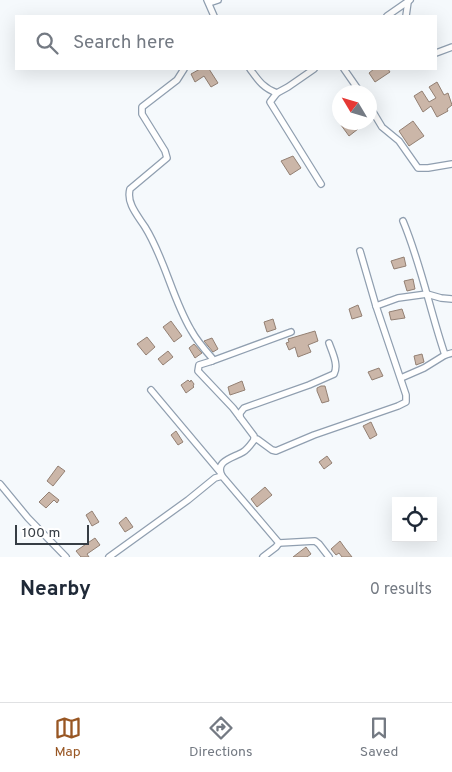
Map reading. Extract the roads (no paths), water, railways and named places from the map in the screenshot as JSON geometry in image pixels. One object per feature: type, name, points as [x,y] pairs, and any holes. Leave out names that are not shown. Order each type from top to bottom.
[{"type":"street","points":[[214,15],[208,2],[218,0]]},
{"type":"street","points":[[388,15],[409,1]]},
{"type":"street","points":[[406,15],[409,1]]},
{"type":"street","points":[[437,53],[452,46]]},
{"type":"street","points":[[183,70],[177,80],[142,107],[142,114],[165,151],[167,158],[130,189],[128,196],[133,209],[148,232],[185,320],[212,361]]},
{"type":"street","points":[[251,70],[267,90],[277,93]]},
{"type":"street","points":[[313,70],[288,88],[277,93],[270,102],[321,184]]},
{"type":"street","points":[[345,70],[355,85]]},
{"type":"street","points":[[377,119],[382,127],[399,141],[418,168],[452,164]]},
{"type":"street","points":[[401,378],[449,354],[427,294],[412,242],[403,222]]},
{"type":"street","points":[[254,440],[257,439],[276,451],[314,435],[406,402],[401,378],[376,306],[360,251]]},
{"type":"street","points":[[376,306],[398,298],[427,294],[452,299]]},
{"type":"street","points":[[254,440],[252,431],[198,371],[199,366],[291,332]]},
{"type":"street","points":[[240,417],[240,413],[244,408],[309,386],[334,374],[336,370],[335,363],[329,343]]},
{"type":"street","points":[[151,390],[279,543]]},
{"type":"street","points":[[221,474],[220,465],[242,452],[254,440]]},
{"type":"street","points":[[109,557],[221,474]]},
{"type":"street","points":[[0,484],[28,518],[66,557]]},
{"type":"street","points":[[263,557],[279,543],[315,541],[329,557]]}]
